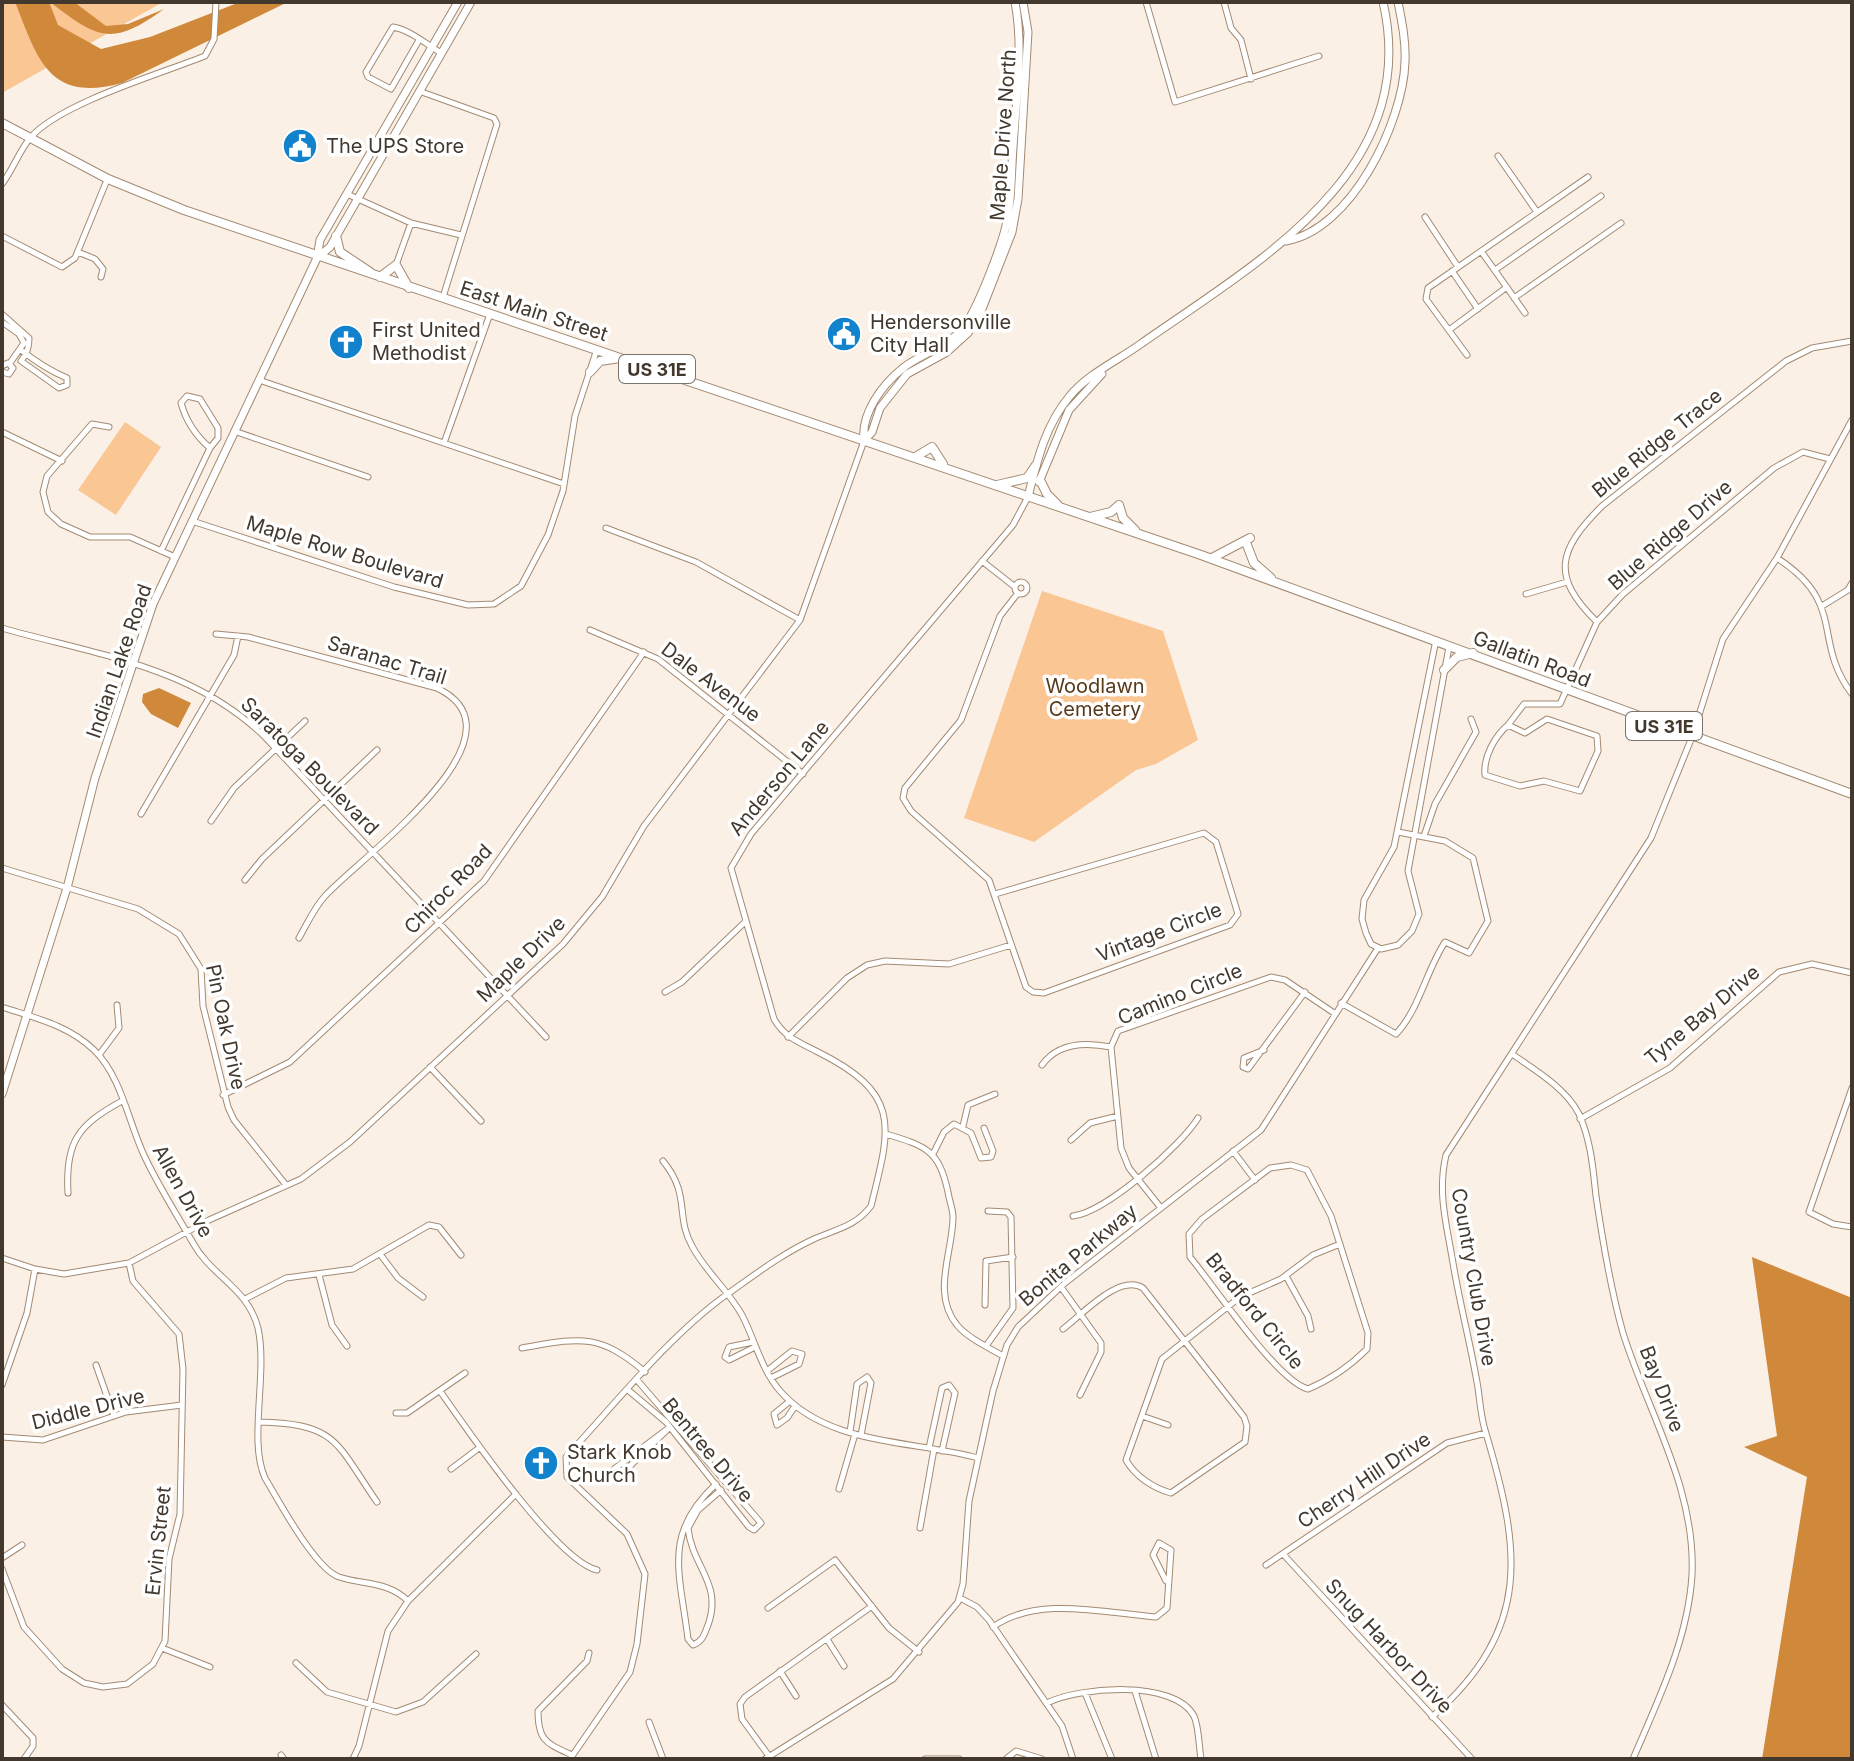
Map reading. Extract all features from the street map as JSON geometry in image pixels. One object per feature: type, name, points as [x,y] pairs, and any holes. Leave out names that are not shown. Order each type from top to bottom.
[{"type":"main road","name":"East Main Street","points":[[2,123],[108,179],[317,258],[916,456],[1201,555]]},
{"type":"main road","points":[[336,236],[340,252],[377,276],[396,265],[409,288]]},
{"type":"main road","points":[[590,372],[600,361],[623,358]]},
{"type":"main road","points":[[916,456],[932,447],[936,459],[946,467]]},
{"type":"main road","points":[[996,485],[1023,480],[1036,465]]},
{"type":"main road","points":[[1040,480],[1047,494],[1062,508]]},
{"type":"main road","points":[[1090,517],[1111,512],[1119,505],[1123,518],[1139,534]]},
{"type":"main road","points":[[1211,558],[1249,542],[1254,563],[1274,581]]},
{"type":"main road","name":"Gallatin Road","points":[[1201,555],[1852,794]]},
{"type":"main road","points":[[1444,670],[1457,657],[1473,653]]},
{"type":"street","points":[[317,258],[320,240],[458,2]]},
{"type":"street","points":[[317,258],[330,247],[471,2]]},
{"type":"street","name":"Maple Drive North","points":[[1015,2],[1022,14]]},
{"type":"street","name":"Maple Drive North","points":[[864,441],[863,428],[873,402],[905,371],[944,349],[964,327],[987,285],[1011,222],[1022,67],[1023,2]]},
{"type":"street","points":[[1146,2],[1175,102],[1319,56]]},
{"type":"street","points":[[1224,2],[1231,28],[1241,40],[1251,79]]},
{"type":"street","points":[[1028,497],[1036,465],[1054,419],[1071,394],[1286,241],[1350,172],[1376,123],[1389,72],[1390,32],[1383,2]]},
{"type":"street","points":[[1286,241],[1300,239],[1331,216],[1363,182],[1390,127],[1405,61],[1405,32],[1398,2]]},
{"type":"street","points":[[2,184],[19,161],[28,139],[50,119],[205,56],[214,39],[216,5]]},
{"type":"street","points":[[419,40],[391,89],[368,77],[366,72],[393,27],[419,40],[441,53]]},
{"type":"street","points":[[419,91],[494,118],[497,124],[443,298]]},
{"type":"street","points":[[379,140],[389,145]]},
{"type":"street","points":[[1498,156],[1537,212]]},
{"type":"street","points":[[1467,355],[1426,294],[1428,288],[1588,177]]},
{"type":"street","points":[[2,236],[62,267],[78,252],[108,179]]},
{"type":"street","points":[[346,193],[411,223],[461,235]]},
{"type":"street","points":[[1495,270],[1601,196]]},
{"type":"street","points":[[1425,217],[1458,267]]},
{"type":"street","points":[[396,265],[411,223]]},
{"type":"street","points":[[1514,298],[1621,223]]},
{"type":"street","points":[[1481,251],[1525,313]]},
{"type":"street","points":[[78,252],[100,264],[103,269],[101,277]]},
{"type":"street","name":"Indian Lake Road","points":[[2,1094],[67,888],[95,778],[153,604],[317,258]]},
{"type":"street","points":[[1452,271],[1478,309]]},
{"type":"street","points":[[1449,330],[1507,287]]},
{"type":"street","points":[[2,314],[6,322],[29,338],[9,374],[2,372]]},
{"type":"street","points":[[444,443],[490,314]]},
{"type":"street","name":"Blue Ridge Trace","points":[[1567,582],[1571,540],[1602,506],[1786,361],[1812,348],[1852,341]]},
{"type":"street","name":"Maple Row Boulevard","points":[[192,521],[370,580],[480,606],[508,596],[527,578],[548,535],[564,484],[574,423],[597,349]]},
{"type":"street","points":[[18,359],[59,388],[67,385],[67,378],[23,353]]},
{"type":"street","points":[[2,366],[11,366]]},
{"type":"street","points":[[1028,497],[1040,480],[1069,410],[1107,369]]},
{"type":"street","points":[[258,380],[564,484]]},
{"type":"street","points":[[161,551],[210,448],[218,438],[218,428],[200,399],[187,396],[181,403],[183,411],[195,433],[210,448]]},
{"type":"street","name":"Country Club Drive","points":[[1432,1717],[1466,1687],[1497,1640],[1511,1599],[1510,1551],[1502,1496],[1486,1433],[1441,1199],[1441,1175],[1446,1155],[1651,838],[1692,737],[1723,639],[1777,558],[1852,420]]},
{"type":"street","points":[[109,427],[92,424],[47,476],[43,492],[48,512],[54,520],[90,537],[130,537],[176,558]]},
{"type":"street","points":[[233,430],[368,477]]},
{"type":"street","points":[[2,432],[62,461]]},
{"type":"street","name":"Maple Drive","points":[[2,1258],[35,1269],[64,1274],[129,1263],[286,1185],[325,1163],[563,944],[602,897],[644,826],[800,620],[864,441]]},
{"type":"street","name":"Blue Ridge Drive","points":[[1568,689],[1597,622],[1623,594],[1774,468],[1803,452],[1830,459]]},
{"type":"street","points":[[194,482],[208,487]]},
{"type":"street","name":"Anderson Lane","points":[[787,1037],[767,1003],[744,923],[731,868],[738,851],[1013,525],[1028,497]]},
{"type":"street","points":[[606,528],[696,562],[800,620]]},
{"type":"street","points":[[1777,558],[1802,574],[1822,606],[1834,661],[1852,694]]},
{"type":"street","name":"Vintage Circle","points":[[982,561],[1016,590],[1000,616],[961,720],[903,794],[911,811],[981,870],[995,894],[1026,987],[1033,992],[1044,993],[1230,925],[1236,918],[1237,909],[1216,842],[1204,833],[995,894]]},
{"type":"street","points":[[1526,594],[1567,582],[1575,600],[1597,622]]},
{"type":"street","points":[[1822,606],[1848,590],[1852,583]]},
{"type":"street","name":"Saratoga Boulevard","points":[[2,628],[193,683],[248,721],[546,1037]]},
{"type":"street","name":"Dale Avenue","points":[[590,630],[644,652],[803,774]]},
{"type":"street","name":"Saranac Trail","points":[[216,634],[238,636],[437,688],[448,693],[461,709],[468,730],[459,756],[427,799],[325,896],[299,938]]},
{"type":"street","points":[[141,814],[234,655],[238,636]]},
{"type":"street","points":[[1436,639],[1398,832],[1387,863],[1364,900],[1362,919],[1371,944],[1387,950],[1398,945],[1412,931],[1419,914],[1408,871],[1449,644]]},
{"type":"street","name":"Chiroc Road","points":[[223,1095],[290,1062],[440,923],[503,857],[644,652]]},
{"type":"street","points":[[1508,725],[1525,733],[1547,719],[1597,736],[1598,751],[1580,791],[1544,781],[1509,785],[1485,775],[1498,734],[1524,704],[1560,704],[1568,689]]},
{"type":"street","points":[[1424,836],[1435,804],[1476,732],[1471,719]]},
{"type":"street","points":[[211,821],[234,788],[305,721]]},
{"type":"street","points":[[245,880],[377,750]]},
{"type":"street","points":[[1341,1003],[1396,1034],[1414,1007],[1420,987],[1445,942],[1469,953],[1488,921],[1473,858],[1445,841],[1398,832]]},
{"type":"street","name":"Pin Oak Drive","points":[[2,868],[138,909],[179,934],[201,969],[203,1006],[223,1095],[234,1120],[286,1185]]},
{"type":"street","points":[[665,992],[682,982],[744,923]]},
{"type":"street","points":[[589,1653],[587,1661],[538,1711],[538,1731],[542,1738],[571,1757],[630,1672],[637,1644],[645,1574],[627,1534],[567,1477],[566,1457],[637,1380],[729,1293],[801,1247],[840,1231],[865,1214],[871,1206],[886,1134],[886,1116],[876,1093],[835,1060],[787,1037],[847,978],[867,965],[885,961],[949,964],[1011,945]]},
{"type":"street","name":"Bonita Parkway","points":[[960,1598],[964,1533],[978,1458],[1003,1356],[1018,1327],[1061,1287],[1261,1130],[1378,948]]},
{"type":"street","name":"Tyne Bay Drive","points":[[1580,1119],[1670,1068],[1779,972],[1812,964],[1852,973]]},
{"type":"street","name":"Camino Circle","points":[[1161,1208],[1136,1177],[1121,1148],[1111,1047],[1118,1031],[1260,979],[1285,980],[1334,1013]]},
{"type":"street","points":[[1264,1050],[1305,992]]},
{"type":"street","points":[[99,1055],[119,1028],[117,1005]]},
{"type":"street","name":"Allen Drive","points":[[2,1007],[61,1026],[99,1055],[110,1068],[144,1156],[197,1252],[245,1299],[259,1343],[263,1372],[260,1467],[317,1558],[336,1577],[371,1582],[400,1593],[408,1601]]},
{"type":"street","points":[[1042,1065],[1047,1058],[1072,1044],[1088,1042],[1111,1047]]},
{"type":"street","name":"Bay Drive","points":[[1512,1054],[1553,1084],[1580,1119],[1591,1150],[1604,1240],[1623,1332],[1683,1492],[1692,1578],[1686,1618],[1672,1665],[1633,1759]]},
{"type":"street","points":[[430,1067],[481,1121]]},
{"type":"street","points":[[1852,1088],[1809,1212],[1833,1224],[1852,1227]]},
{"type":"street","points":[[963,1126],[968,1105],[995,1094]]},
{"type":"street","points":[[68,1193],[66,1161],[81,1129],[90,1119],[122,1101]]},
{"type":"street","points":[[1071,1140],[1090,1123],[1118,1116]]},
{"type":"street","points":[[1073,1216],[1088,1214],[1136,1177],[1189,1133],[1198,1118]]},
{"type":"street","points":[[933,1154],[949,1126],[963,1126],[971,1133],[981,1158],[985,1159],[993,1151],[984,1128]]},
{"type":"street","points":[[886,1134],[933,1154],[944,1172],[953,1214],[944,1272],[946,1303],[955,1323],[1003,1356]]},
{"type":"street","points":[[1233,1151],[1255,1180]]},
{"type":"street","points":[[663,1161],[678,1179],[688,1239],[729,1293],[771,1378],[806,1416],[855,1434],[978,1458]]},
{"type":"street","name":"Bradford Circle","points":[[1302,1166],[1331,1216],[1340,1244],[1365,1319],[1367,1349],[1327,1381],[1308,1389],[1296,1386],[1277,1367],[1190,1257],[1189,1234],[1202,1219],[1270,1168],[1302,1166]]},
{"type":"street","points":[[986,1346],[1013,1308],[1009,1213],[988,1211]]},
{"type":"street","points":[[245,1299],[270,1283],[353,1269],[433,1224],[439,1227],[461,1255]]},
{"type":"street","points":[[1063,1329],[1107,1295],[1127,1284],[1136,1284],[1185,1340],[1244,1417],[1248,1435],[1245,1442],[1171,1493],[1159,1490],[1132,1471],[1126,1460],[1162,1359],[1185,1340],[1231,1306],[1240,1297],[1286,1276],[1313,1255],[1340,1244]]},
{"type":"street","points":[[380,1254],[398,1278],[423,1297]]},
{"type":"street","points":[[985,1305],[986,1261],[1013,1257]]},
{"type":"street","name":"Ervin Street","points":[[129,1263],[133,1281],[143,1296],[179,1334],[182,1405],[180,1514],[169,1559],[167,1628],[162,1648]]},
{"type":"street","points":[[2,1385],[27,1313],[35,1269]]},
{"type":"street","points":[[319,1275],[332,1325],[347,1346]]},
{"type":"street","points":[[1286,1276],[1308,1316],[1311,1329]]},
{"type":"street","points":[[1061,1287],[1101,1343],[1101,1352],[1080,1395]]},
{"type":"street","points":[[522,1348],[593,1339],[620,1351],[645,1372]]},
{"type":"street","points":[[754,1345],[729,1360],[725,1357],[727,1348],[754,1345]]},
{"type":"street","points":[[767,1371],[792,1351],[802,1354],[799,1364],[771,1378]]},
{"type":"street","points":[[96,1365],[114,1416]]},
{"type":"street","points":[[396,1413],[407,1413],[465,1373]]},
{"type":"street","points":[[839,1489],[871,1383],[867,1377],[857,1384],[855,1434]]},
{"type":"street","name":"Bentree Drive","points":[[628,1390],[650,1405],[670,1427],[749,1527],[754,1530],[759,1527],[761,1523],[637,1380]]},
{"type":"street","points":[[920,1528],[942,1388],[949,1385],[955,1393],[942,1451]]},
{"type":"street","points":[[440,1391],[479,1448],[516,1494],[574,1558],[597,1570]]},
{"type":"street","name":"Diddle Drive","points":[[2,1437],[43,1440],[114,1416],[182,1405]]},
{"type":"street","points":[[1142,1416],[1168,1425]]},
{"type":"street","points":[[260,1422],[300,1423],[317,1428],[331,1438],[377,1502]]},
{"type":"street","points":[[670,1427],[631,1465],[626,1475],[616,1476],[614,1469],[624,1459],[670,1427]]},
{"type":"street","name":"Cherry Hill Drive","points":[[1266,1565],[1447,1443],[1486,1433]]},
{"type":"street","points":[[451,1469],[479,1448]]},
{"type":"street","points":[[719,1487],[698,1510],[688,1528],[696,1557],[710,1583],[714,1608],[701,1641],[693,1645],[688,1639],[677,1547],[692,1508],[719,1487]]},
{"type":"street","points":[[353,1759],[388,1631],[408,1601],[516,1494]]},
{"type":"street","points":[[993,1627],[1011,1616],[1046,1609],[1156,1617],[1167,1608],[1166,1581],[1171,1550],[1159,1543],[1153,1555],[1166,1581]]},
{"type":"street","points":[[2,1558],[22,1545]]},
{"type":"street","name":"Snug Harbor Drive","points":[[1283,1554],[1472,1759]]},
{"type":"street","points":[[768,1608],[835,1560],[889,1628],[919,1652]]},
{"type":"street","points":[[2,1569],[24,1627],[62,1669],[84,1683],[103,1687],[127,1684],[147,1671],[162,1648],[210,1667]]},
{"type":"street","points":[[872,1606],[780,1671],[740,1704],[742,1719],[767,1758],[888,1682],[919,1652],[960,1598],[977,1607],[1047,1703],[1062,1726],[1073,1759]]},
{"type":"street","points":[[827,1639],[844,1666]]},
{"type":"street","points":[[296,1663],[327,1692],[369,1707],[396,1712],[417,1707],[476,1654]]},
{"type":"street","points":[[780,1671],[796,1696]]},
{"type":"street","points":[[1047,1703],[1085,1693],[1135,1691],[1174,1697],[1194,1716],[1201,1759]]},
{"type":"street","points":[[1135,1691],[1156,1759]]},
{"type":"street","points":[[1085,1693],[1112,1759]]},
{"type":"street","points":[[2,1705],[33,1738],[33,1746],[24,1759]]},
{"type":"street","points":[[649,1722],[663,1759]]},
{"type":"street","points":[[1006,1759],[1016,1751],[1042,1759]]},
{"type":"street","points":[[925,1759],[959,1759]]},
{"type":"green space","points":[[2,2],[163,2],[2,93]]},
{"type":"green space","points":[[125,422],[161,447],[116,515],[78,490]]},
{"type":"green space","name":"Woodlawn Cemetery","points":[[1042,591],[1163,631],[1198,740],[1156,764],[1136,770],[1034,842],[964,818]]},
{"type":"shaded area","points":[[15,2],[49,2],[58,25],[101,49],[150,37],[240,2],[288,2],[122,83],[97,88],[78,87],[50,72],[31,42]]},
{"type":"shaded area","points":[[50,2],[74,2],[106,26],[128,24],[164,9],[131,29],[106,34],[81,24]]},
{"type":"shaded area","points":[[159,688],[191,703],[178,728],[151,714],[142,702],[143,694]]},
{"type":"shaded area","points":[[1752,1257],[1852,1298],[1852,1759],[1762,1759],[1807,1477],[1744,1447],[1777,1436]]},
{"type":"place","name":"The UPS Store","points":[[300,146]]},
{"type":"place","name":"Hendersonville City Hall","points":[[844,334]]},
{"type":"place","name":"First United Methodist","points":[[346,342]]},
{"type":"place","name":"Stark Knob Church","points":[[541,1463]]}]
